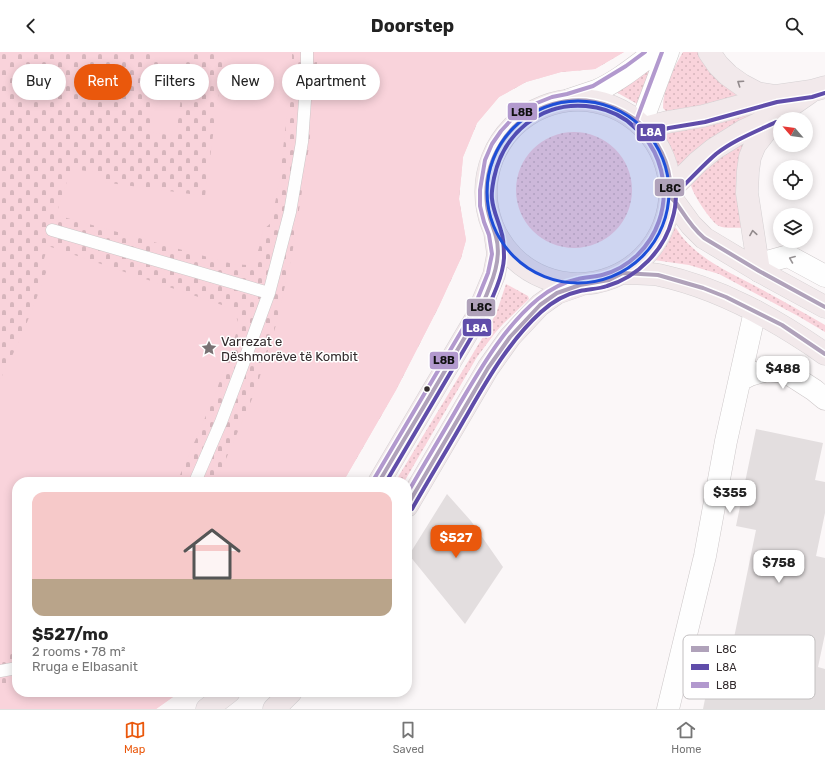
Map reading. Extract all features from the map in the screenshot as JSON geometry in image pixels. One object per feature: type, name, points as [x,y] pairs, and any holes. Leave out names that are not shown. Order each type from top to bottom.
[{"type":"main road","points":[[710,52],[718,65],[728,75],[742,85],[778,105]]},
{"type":"main road","points":[[670,193],[698,162],[714,148],[743,130],[778,105],[818,89]]},
{"type":"main road","points":[[412,497],[488,368],[510,337],[540,305],[557,293],[580,285],[609,280],[636,264],[647,254],[664,227],[668,212],[670,182],[668,169],[657,144],[643,126],[626,113],[613,106],[584,100],[569,100],[540,108],[516,124],[505,135],[497,147],[491,161],[486,190],[486,205],[495,233],[512,258],[536,275],[565,284],[580,285]]},
{"type":"main road","points":[[643,126],[711,114],[778,105]]},
{"type":"main road","points":[[759,271],[747,192],[748,171],[750,157],[755,145],[778,105]]},
{"type":"main road","points":[[670,193],[691,226],[704,238],[759,271],[825,307]]},
{"type":"main road","points":[[382,477],[476,318],[494,275],[498,254],[495,233]]},
{"type":"main road","points":[[623,273],[658,275],[703,288],[726,297],[782,325],[825,354]]},
{"type":"main road","points":[[207,709],[223,697]]},
{"type":"main road","points":[[275,708],[286,697]]},
{"type":"street","points":[[569,100],[596,91],[607,85],[655,52]]},
{"type":"street","points":[[643,126],[668,52]]},
{"type":"street","points":[[759,271],[770,261],[788,256],[825,276]]},
{"type":"street","points":[[686,635],[705,556],[724,454],[755,311]]},
{"type":"street","points":[[740,380],[766,370],[786,372],[825,399]]},
{"type":"street","points":[[668,709],[683,647]]},
{"type":"lane","points":[[197,477],[221,422],[269,293],[290,212],[302,142],[307,52]]},
{"type":"lane","points":[[52,230],[269,293]]},
{"type":"lane","points":[[0,671],[12,669]]},
{"type":"highlighted area","points":[[584,100],[626,113],[648,132],[668,169],[668,212],[656,241],[636,264],[609,280],[580,285],[537,275],[513,258],[490,220],[486,190],[497,147],[528,115],[554,103]]},
{"type":"green space","name":"Varrezat e Dëshmorëve të Kombit","points":[[0,52],[624,52],[595,69],[561,72],[526,82],[499,97],[477,123],[463,157],[459,199],[466,240],[461,258],[439,306],[396,390],[346,477],[12,477],[12,697],[173,697],[156,709],[0,709]]},
{"type":"green space","points":[[160,52],[187,52],[185,64],[158,64]]},
{"type":"green space","points":[[224,52],[292,52],[292,64],[282,64],[282,100],[289,100],[279,183],[271,223],[263,230],[255,259],[247,265],[233,264],[56,215],[71,169],[95,172],[95,181],[205,196],[218,100],[274,100],[274,64],[222,64]]},
{"type":"green space","points":[[317,52],[624,52],[595,69],[561,72],[526,82],[499,97],[477,123],[463,157],[459,199],[466,240],[461,258],[439,306],[396,390],[346,477],[218,477],[255,392],[276,325],[292,255],[310,140],[315,100],[380,100],[380,64],[317,64]]},
{"type":"green space","points":[[683,52],[699,52],[738,94],[735,97],[689,109],[666,111],[663,108],[663,101],[667,86],[672,72]]},
{"type":"green space","points":[[648,70],[651,71],[639,105],[616,92]]},
{"type":"green space","points":[[153,100],[181,100],[176,136],[149,132]]},
{"type":"green space","points":[[758,112],[718,134],[678,169],[673,153],[663,132],[693,129]]},
{"type":"green space","points":[[574,132],[596,136],[615,149],[628,168],[632,190],[628,212],[615,231],[596,244],[574,248],[552,244],[533,231],[520,212],[516,190],[520,168],[533,149],[552,136]]},
{"type":"green space","points":[[740,143],[745,144],[744,228],[722,227],[716,223],[702,207],[691,185],[708,168]]},
{"type":"green space","points":[[673,226],[694,249],[705,258],[825,325],[825,332],[719,274],[689,265],[654,260],[665,244]]},
{"type":"green space","points":[[48,246],[222,305],[235,313],[239,325],[215,395],[179,477],[12,477],[12,649],[0,653],[0,380],[21,336],[45,276],[50,261],[44,259]]},
{"type":"green space","points":[[506,284],[528,296],[529,299],[503,324],[477,357],[407,477],[398,477],[489,327],[497,311]]},
{"type":"green space","points":[[12,684],[12,697],[173,697],[156,709],[0,709],[0,685]]},
{"type":"building","points":[[756,429],[823,443],[815,480],[825,482],[825,513],[816,556],[825,558],[825,634],[818,667],[825,669],[825,709],[703,709],[705,699],[815,699],[815,635],[735,635],[756,530],[736,526]]},
{"type":"building","points":[[447,494],[471,521],[503,567],[465,624],[412,559],[412,550]]},
{"type":"transit line","name":"L8B","points":[[375,477],[471,315],[488,273],[492,254],[489,235],[480,206],[480,190],[485,160],[492,144],[512,119],[525,110],[552,97],[593,86],[626,66],[645,52]]},
{"type":"transit line","name":"L8B","points":[[412,485],[485,363],[514,322],[538,299],[562,284],[573,280],[612,272],[630,262],[644,248],[650,239],[662,211],[664,191],[663,180],[654,152],[635,124],[662,52]]},
{"type":"transit line","name":"L8A","points":[[389,477],[478,326],[501,275],[504,258],[504,244],[492,199],[494,178],[499,162],[506,148],[515,135],[526,124],[539,115],[553,109],[569,106],[586,106],[607,110],[626,120],[640,132],[645,134],[705,122],[777,102],[812,97],[825,93]]},
{"type":"transit line","name":"L8C","points":[[382,477],[470,329],[486,297],[496,268],[498,256],[496,237],[489,217],[487,205],[489,172],[494,157],[502,142],[511,130],[523,119],[537,110],[553,104],[574,100],[584,100],[604,104],[624,112],[633,118],[652,137],[662,153],[668,171],[670,196],[692,226],[704,238],[759,271],[825,307]]},
{"type":"transit line","name":"L8A","points":[[412,509],[489,377],[508,349],[529,324],[545,308],[564,296],[575,292],[607,286],[618,282],[639,269],[648,261],[663,242],[675,210],[676,193],[716,154],[730,144],[773,123]]},
{"type":"transit line","name":"L8C","points":[[412,497],[488,368],[510,337],[540,305],[557,293],[580,285],[609,280],[623,273],[658,275],[703,288],[726,297],[782,325],[825,354]]},
{"type":"place","name":"Varrezat e Dëshmorëve të Kombit","points":[[209,348]]}]
